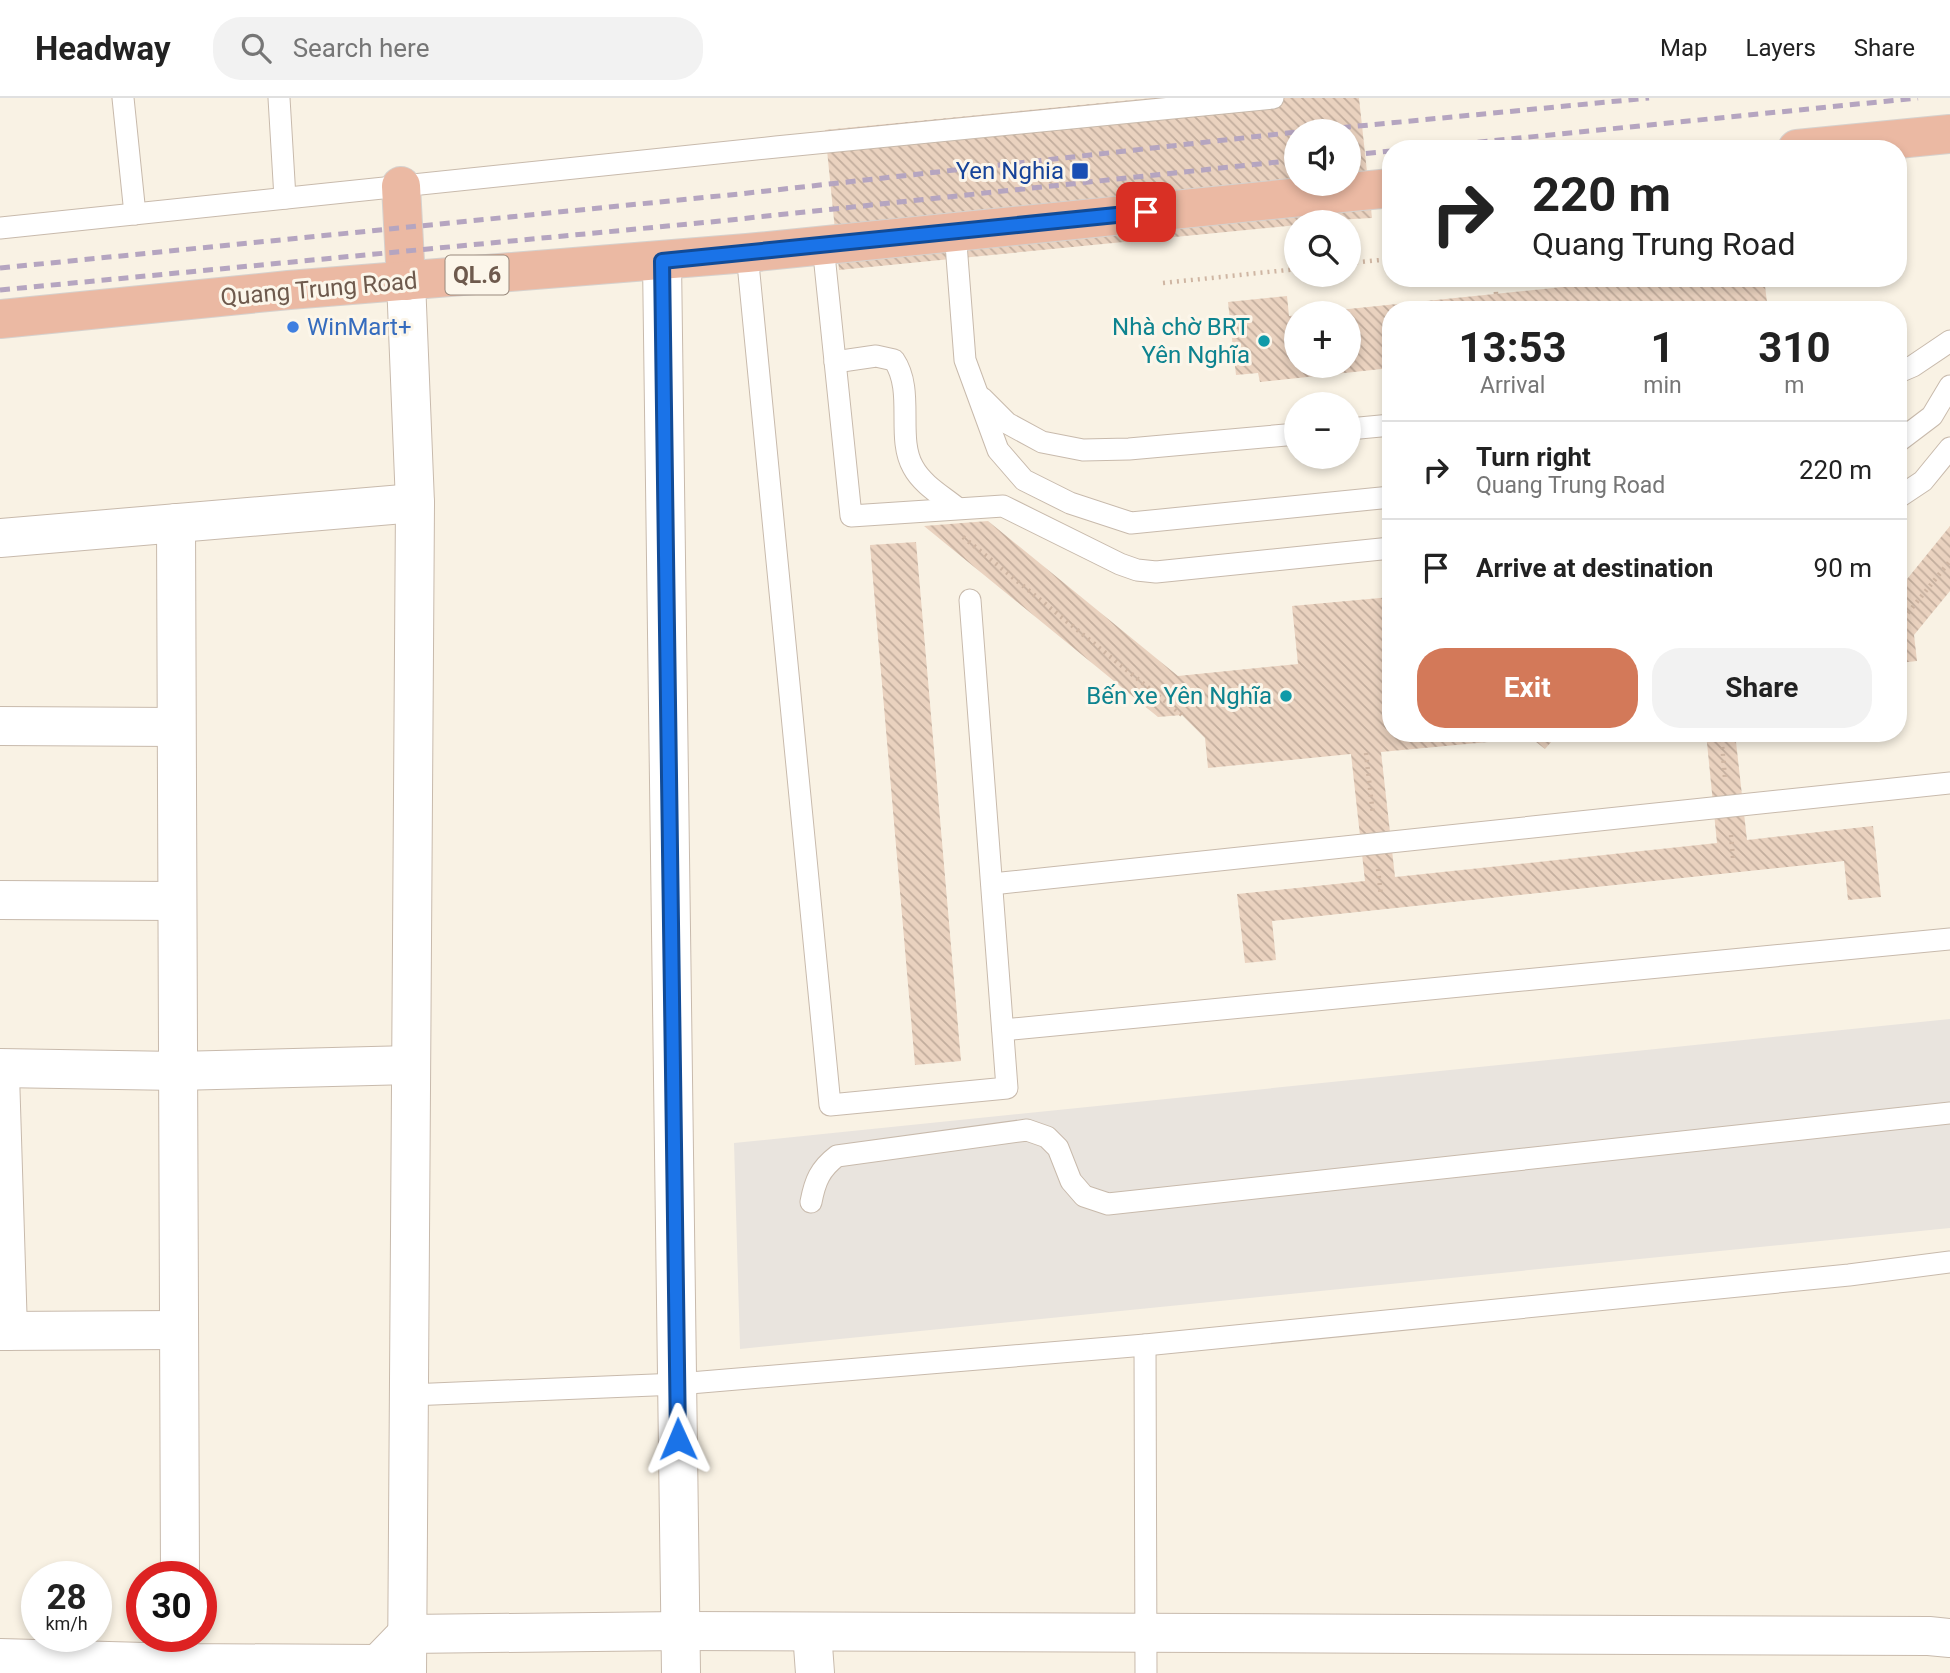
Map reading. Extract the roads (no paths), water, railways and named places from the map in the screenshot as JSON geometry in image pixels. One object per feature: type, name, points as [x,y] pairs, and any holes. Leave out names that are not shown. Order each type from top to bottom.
[{"type":"highway","points":[[1889,140],[1950,134]]},
{"type":"highway","points":[[401,186],[407,281]]},
{"type":"highway","name":"Quang Trung Road","points":[[0,319],[289,290],[747,253],[1382,189]]},
{"type":"street","points":[[662,261],[681,1673]]},
{"type":"street","points":[[407,281],[415,503],[407,1673]]},
{"type":"street","points":[[0,538],[415,503]]},
{"type":"street","points":[[176,523],[180,1561]]},
{"type":"street","points":[[0,726],[176,727]]},
{"type":"street","points":[[0,900],[177,901]]},
{"type":"street","points":[[0,1068],[177,1071],[411,1065]]},
{"type":"street","points":[[0,1074],[4,1331],[178,1330]]},
{"type":"street","points":[[0,1658],[181,1657],[377,1664],[407,1634],[681,1631],[1950,1638]]},
{"type":"street","points":[[812,1632],[815,1673]]},
{"type":"lane","points":[[123,98],[135,214]]},
{"type":"lane","points":[[279,98],[285,198]]},
{"type":"lane","points":[[0,228],[1273,98]]},
{"type":"lane","points":[[955,231],[965,360],[998,450],[1024,480],[1070,503],[1131,523],[1382,498]]},
{"type":"lane","points":[[823,245],[851,516],[1003,506],[1137,570],[1156,572],[1382,549]]},
{"type":"lane","points":[[747,253],[830,1105],[1007,1088],[970,600]]},
{"type":"lane","points":[[1907,369],[1950,341]]},
{"type":"lane","points":[[835,362],[876,356],[894,360],[901,371],[904,384],[905,430],[911,464],[920,477],[956,508]]},
{"type":"lane","points":[[1907,435],[1932,416],[1950,386]]},
{"type":"lane","points":[[975,391],[1007,423],[1019,430],[1042,442],[1083,450],[1129,449],[1284,435]]},
{"type":"lane","points":[[1361,428],[1382,426]]},
{"type":"lane","points":[[1907,492],[1923,481],[1950,448]]},
{"type":"lane","points":[[992,884],[1950,783]]},
{"type":"lane","points":[[1003,1030],[1950,939]]},
{"type":"lane","points":[[811,1202],[819,1172],[837,1156],[1027,1130],[1047,1137],[1058,1148],[1071,1181],[1084,1195],[1108,1204],[1950,1113]]},
{"type":"lane","points":[[409,1395],[678,1384],[1145,1345],[1849,1275],[1950,1262]]},
{"type":"lane","points":[[1145,1345],[1146,1673]]},
{"type":"railway","points":[[1361,126],[1649,98]]},
{"type":"railway","points":[[1500,140],[1918,98]]},
{"type":"railway","points":[[0,268],[739,194],[1284,133]]},
{"type":"railway","points":[[1361,154],[1382,152]]},
{"type":"railway","points":[[0,290],[720,221],[1284,161]]},
{"type":"place","name":"Yen Nghia","points":[[1080,171]]},
{"type":"place","name":"WinMart+","points":[[293,327]]},
{"type":"place","name":"Nhà chờ BRT Yên Nghĩa","points":[[1264,341]]},
{"type":"place","name":"Bến xe Yên Nghĩa","points":[[1286,696]]}]
